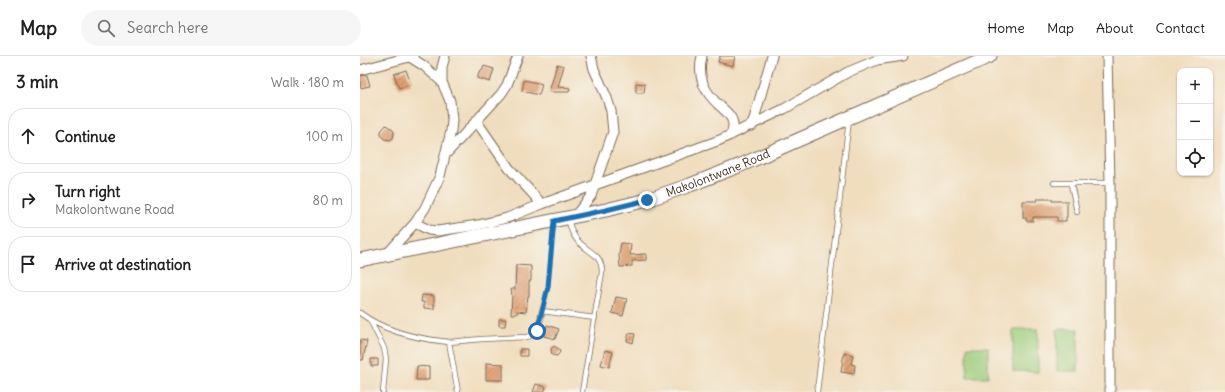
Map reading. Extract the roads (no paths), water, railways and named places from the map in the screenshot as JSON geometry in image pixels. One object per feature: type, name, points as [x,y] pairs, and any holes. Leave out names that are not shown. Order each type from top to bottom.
[{"type":"main road","name":"Makolontwane Road","points":[[360,260],[433,244],[554,221],[647,200],[741,165],[990,56]]},
{"type":"street","points":[[387,254],[415,223],[440,176],[451,131],[452,110],[442,82],[444,56]]},
{"type":"street","points":[[446,154],[477,122],[501,94],[507,85],[518,56]]},
{"type":"street","points":[[571,217],[591,196],[613,132],[611,111],[594,69],[591,56]]},
{"type":"street","points":[[702,56],[700,73],[704,87],[713,100],[729,115],[732,120],[733,127],[731,135]]},
{"type":"street","points":[[752,126],[759,106],[772,56]]},
{"type":"street","points":[[415,223],[429,230],[438,232],[506,218],[731,135],[784,109],[848,72],[877,60],[903,56]]},
{"type":"street","points":[[1107,56],[1110,183],[1110,392]]},
{"type":"street","points":[[360,70],[381,60],[412,57],[442,82]]},
{"type":"street","points":[[477,122],[509,168],[542,204]]},
{"type":"street","points":[[433,244],[446,231]]},
{"type":"lane","points":[[817,392],[849,117]]},
{"type":"lane","points":[[1054,183],[1110,183]]},
{"type":"lane","points":[[1071,184],[1077,212]]},
{"type":"lane","points":[[571,217],[572,232],[576,239],[600,260],[602,265],[595,318],[582,392]]},
{"type":"lane","points":[[360,312],[380,326],[397,332],[436,341],[449,342],[528,337],[534,335],[537,331],[542,311],[595,318]]},
{"type":"lane","points":[[370,320],[384,348],[386,359],[383,392]]},
{"type":"lane","points":[[449,342],[458,392]]}]
